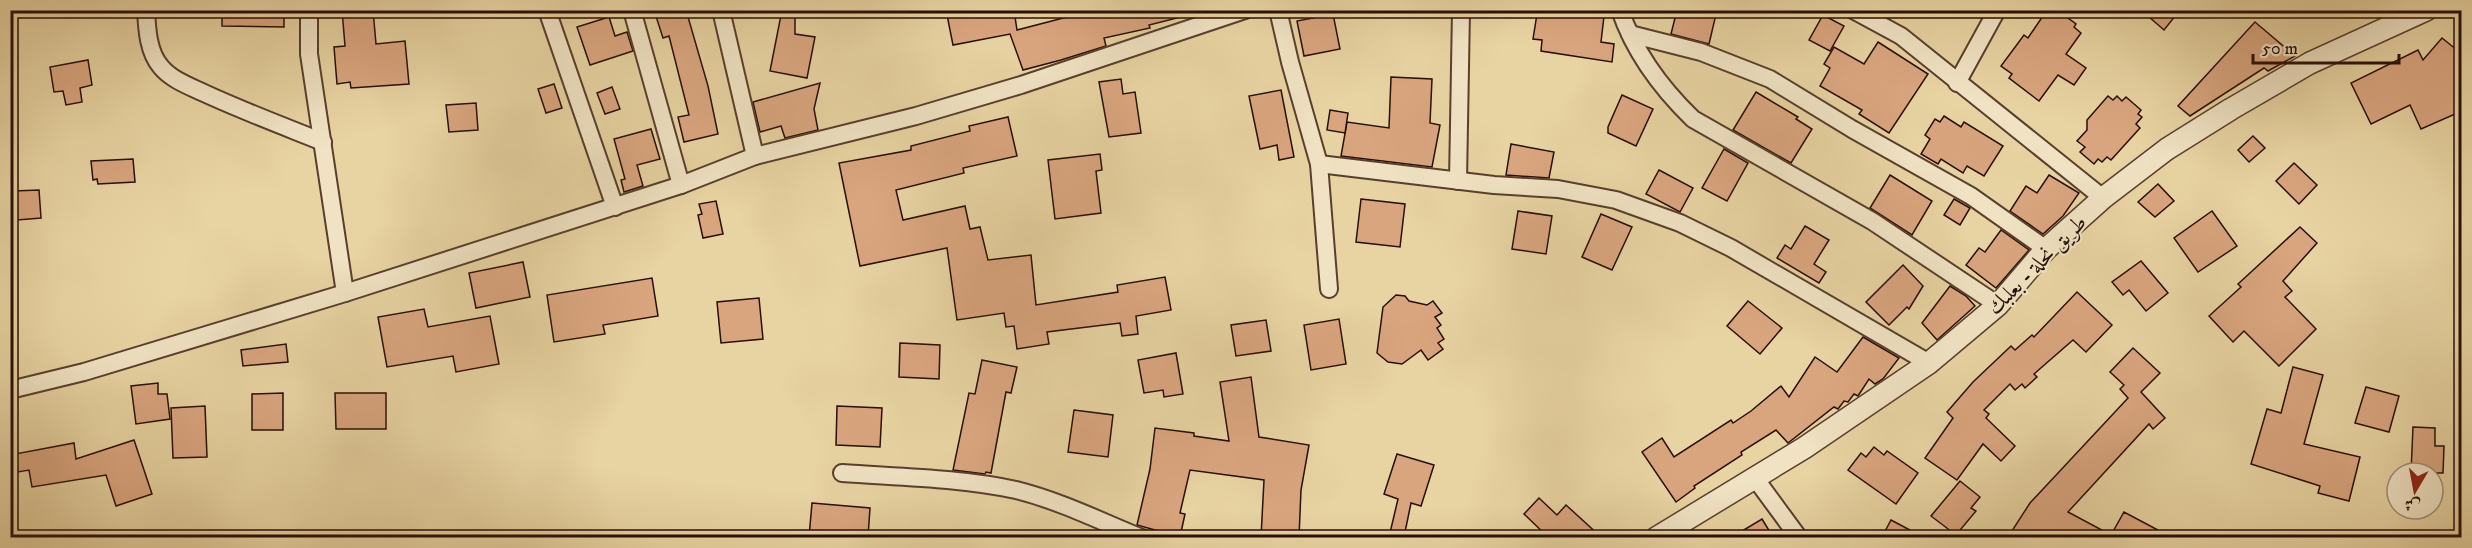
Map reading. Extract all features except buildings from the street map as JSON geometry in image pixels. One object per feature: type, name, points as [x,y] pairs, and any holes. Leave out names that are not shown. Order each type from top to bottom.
[{"type":"street","points":[[146,10],[147,35],[154,55],[161,67],[177,80],[322,142]]},
{"type":"street","points":[[309,10],[309,54],[345,294]]},
{"type":"street","points":[[547,10],[615,207]]},
{"type":"street","points":[[632,10],[681,185]]},
{"type":"street","points":[[721,10],[755,156]]},
{"type":"street","points":[[10,390],[84,372],[345,294],[681,185],[755,156],[916,117],[1021,86],[1245,10]]},
{"type":"street","points":[[1278,10],[1319,164],[1329,290]]},
{"type":"street","points":[[1458,181],[1461,10]]},
{"type":"street","points":[[1620,10],[1630,34],[1656,78],[1672,99],[1693,119],[1872,221],[1998,305]]},
{"type":"street","points":[[1853,10],[1901,36],[2103,198]]},
{"type":"street","points":[[1957,83],[1997,10]]},
{"type":"street","name":"طريق نحلة - بعلبك","points":[[1656,537],[1804,448],[1929,363],[1998,305],[2046,249],[2103,198],[2167,149],[2310,63],[2426,10]]},
{"type":"street","points":[[1630,34],[1701,52],[1770,79],[1852,129],[1971,196],[2046,249]]},
{"type":"street","points":[[1319,164],[1458,181],[1558,189],[1616,200],[1680,223],[1731,248],[1929,363]]},
{"type":"street","points":[[842,473],[934,479],[1016,490],[1067,506],[1142,537]]},
{"type":"street","points":[[1755,478],[1799,537]]}]
